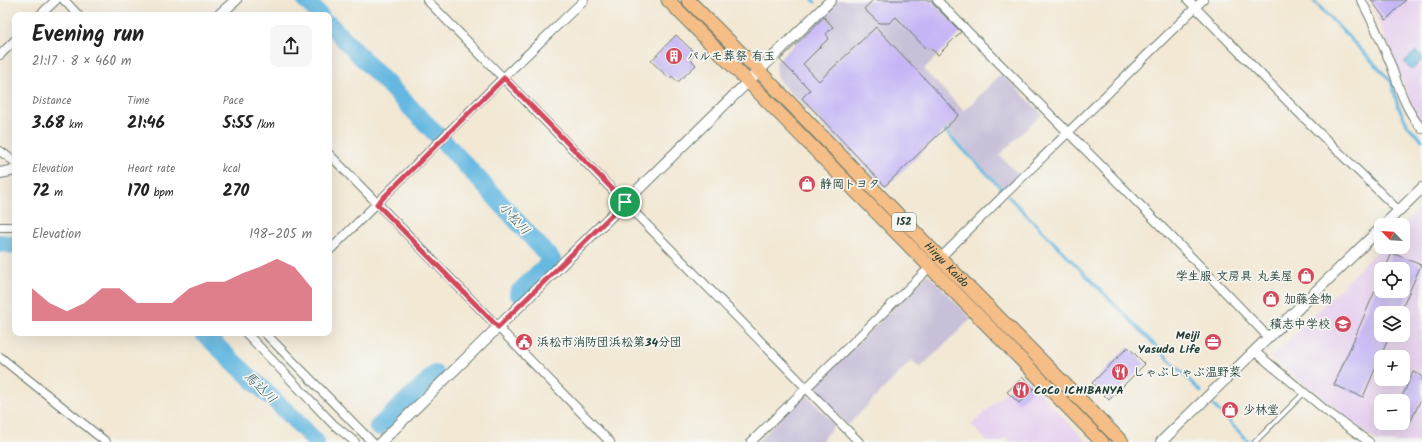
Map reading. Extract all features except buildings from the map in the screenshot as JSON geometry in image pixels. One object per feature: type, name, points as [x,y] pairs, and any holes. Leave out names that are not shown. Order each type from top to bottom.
[{"type":"highway","name":"Hiryu Kaido","points":[[668,0],[748,81],[1122,442]]},
{"type":"highway","name":"Hiryu Kaido","points":[[688,0],[759,71],[1102,442]]},
{"type":"street","points":[[43,12],[56,0]]},
{"type":"street","points":[[64,0],[75,12]]},
{"type":"street","points":[[222,12],[236,0]]},
{"type":"street","points":[[427,0],[860,442]]},
{"type":"street","points":[[332,248],[584,0]]},
{"type":"street","points":[[381,442],[831,0]]},
{"type":"street","points":[[937,0],[1187,251],[1268,336]]},
{"type":"street","points":[[1188,0],[1398,211]]},
{"type":"street","points":[[751,442],[1203,0]]},
{"type":"street","points":[[1361,0],[1375,26],[1403,99],[1415,121],[1422,129]]},
{"type":"street","points":[[0,55],[12,43]]},
{"type":"street","points":[[0,151],[12,160]]},
{"type":"street","points":[[332,157],[610,442]]},
{"type":"street","points":[[0,173],[12,171]]},
{"type":"street","points":[[1391,218],[1422,188]]},
{"type":"street","points":[[0,227],[12,227]]},
{"type":"street","points":[[1161,442],[1268,336],[1374,235]]},
{"type":"street","points":[[249,336],[333,424],[355,442]]},
{"type":"street","points":[[269,336],[372,442]]},
{"type":"street","points":[[1254,351],[1329,413],[1369,442]]},
{"type":"street","points":[[0,356],[96,439],[106,442]]},
{"type":"lane","points":[[1256,440],[1304,392]]},
{"type":"shaded area","points":[[839,0],[932,0],[963,30],[925,68],[925,71],[964,111],[1002,73],[1042,114],[999,155],[1019,175],[1004,189],[946,129],[885,188],[777,79],[776,62]]},
{"type":"shaded area","points":[[1370,0],[1422,0],[1422,121],[1416,114]]},
{"type":"shaded area","name":"積志中学校","points":[[1422,206],[1422,442],[1378,442],[1271,358],[1374,254],[1410,254],[1410,218]]},
{"type":"shaded area","points":[[928,274],[971,319],[920,368],[912,360],[848,425],[812,388]]},
{"type":"shaded area","points":[[1023,376],[1087,442],[1011,442],[1006,437],[1000,442],[988,442],[971,425]]},
{"type":"shaded area","points":[[805,393],[835,425],[820,442],[757,442]]},
{"type":"water","points":[[1416,51],[1422,56],[1422,60],[1412,70],[1404,62]]},
{"type":"waterway","name":"小松川","points":[[305,0],[317,12]]},
{"type":"waterway","points":[[1313,0],[1391,81],[1398,106],[1408,126],[1422,140]]},
{"type":"waterway","name":"小松川","points":[[332,27],[439,137]]},
{"type":"waterway","points":[[945,131],[1003,190]]},
{"type":"waterway","name":"小松川","points":[[444,142],[552,260],[518,293]]},
{"type":"waterway","points":[[1008,196],[1201,392]]},
{"type":"waterway","name":"馬込川","points":[[0,243],[12,245]]},
{"type":"waterway","name":"馬込川","points":[[206,336],[291,416],[316,442]]},
{"type":"waterway","name":"小松川","points":[[378,427],[435,374]]},
{"type":"waterway","points":[[1213,405],[1249,442]]},
{"type":"place","name":"パルモ葬祭 有玉","points":[[674,56]]},
{"type":"place","name":"静岡トヨタ","points":[[807,184]]},
{"type":"place","name":"学生服 文房具 丸美屋","points":[[1306,276]]},
{"type":"place","name":"加藤金物","points":[[1271,299]]},
{"type":"place","name":"積志中学校","points":[[1343,324]]},
{"type":"place","name":"浜松市消防団浜松第34分団","points":[[524,342]]},
{"type":"place","name":"Meiji Yasuda Life","points":[[1213,342]]},
{"type":"place","name":"しゃぶしゃぶ温野菜","points":[[1120,372]]},
{"type":"place","name":"CoCo ICHIBANYA","points":[[1021,390]]},
{"type":"place","name":"少林堂","points":[[1230,410]]},
{"type":"route","points":[[504,78],[625,202],[498,327],[377,204],[504,78]]}]
